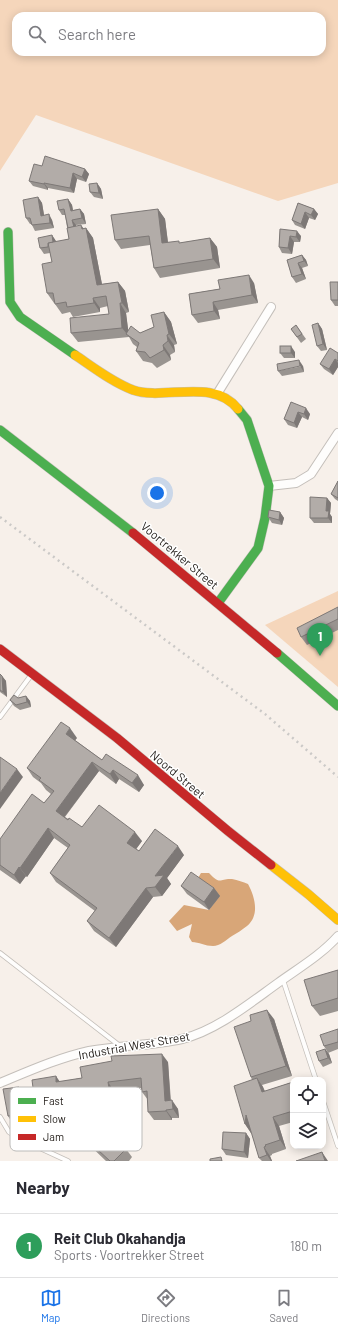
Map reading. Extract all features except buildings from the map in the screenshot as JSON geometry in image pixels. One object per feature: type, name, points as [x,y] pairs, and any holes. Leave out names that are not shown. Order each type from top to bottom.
[{"type":"street","points":[[8,232],[10,302],[20,317],[67,350],[116,381],[134,390],[152,392],[195,391],[217,394],[233,402],[247,420],[268,486],[264,518],[258,548],[218,603]]},
{"type":"street","points":[[217,394],[271,306]]},
{"type":"street","name":"Voortrekker Street","points":[[0,430],[123,524],[338,706]]},
{"type":"street","points":[[268,486],[296,483],[312,474],[338,433]]},
{"type":"street","name":"Noord Street","points":[[0,649],[116,738],[338,920]]},
{"type":"street","name":"Industrial West Street","points":[[0,1083],[70,1056],[90,1051],[182,1039],[205,1031],[283,979],[330,945],[338,936]]},
{"type":"lane","points":[[0,717],[32,673]]},
{"type":"lane","points":[[0,953],[122,1047]]},
{"type":"lane","points":[[283,979],[315,1077]]},
{"type":"lane","points":[[326,1109],[338,1146]]},
{"type":"lane","points":[[0,1117],[10,1133]]},
{"type":"lane","points":[[46,1151],[68,1161]]},
{"type":"shaded area","points":[[0,0],[338,0],[338,183],[278,201],[36,115],[0,171]]},
{"type":"shaded area","points":[[338,591],[338,687],[265,625]]},
{"type":"shaded area","points":[[201,873],[209,873],[218,880],[232,879],[248,884],[253,894],[255,911],[251,922],[216,946],[192,942],[189,937],[192,924],[177,931],[169,921],[184,905],[209,910],[219,896],[197,880]]},
{"type":"railway","points":[[0,517],[265,714],[338,777]]},
{"type":"traffic: fast","points":[[8,232],[10,302],[20,317],[75,355]]},
{"type":"traffic: fast","points":[[218,603],[258,548],[265,518],[269,486],[247,420],[238,409]]},
{"type":"traffic: fast","points":[[0,430],[133,533]]},
{"type":"traffic: fast","points":[[277,653],[338,706]]},
{"type":"traffic: slow","points":[[75,355],[110,379],[133,390],[145,393],[202,392],[215,394],[228,399],[238,409]]},
{"type":"traffic: slow","points":[[271,865],[338,920]]},
{"type":"traffic: jam","points":[[133,533],[277,653]]},
{"type":"traffic: jam","points":[[0,649],[117,738],[271,865]]},
{"type":"place","name":"Reit Club Okahandja","points":[[320,656]]}]
